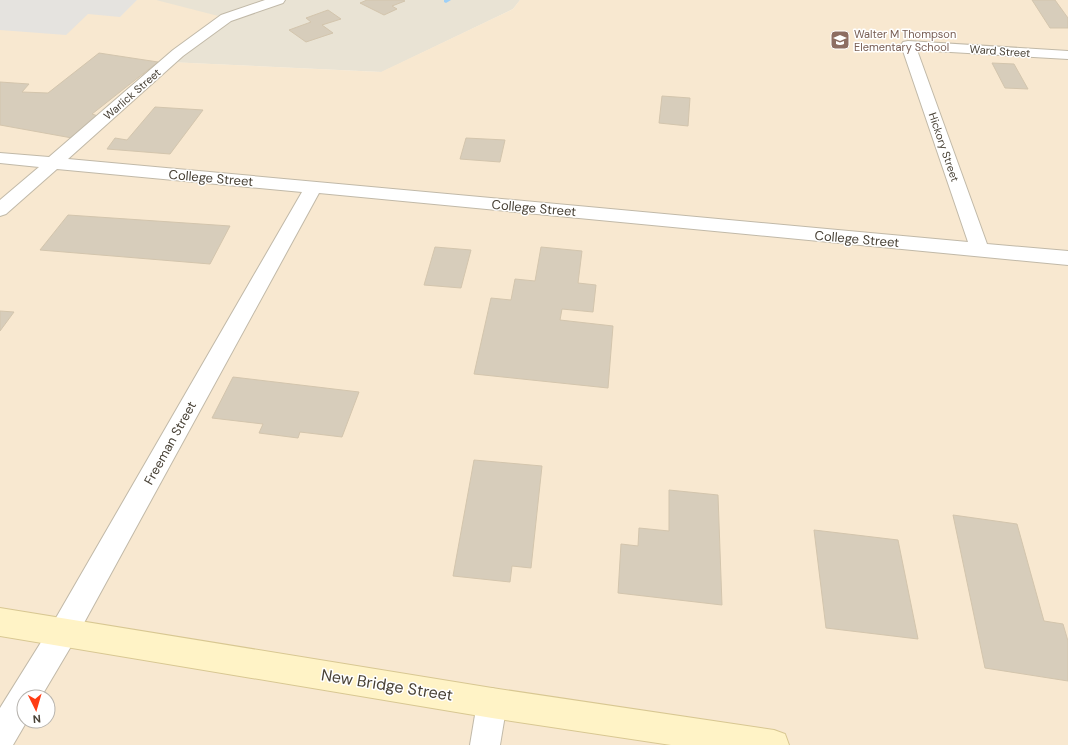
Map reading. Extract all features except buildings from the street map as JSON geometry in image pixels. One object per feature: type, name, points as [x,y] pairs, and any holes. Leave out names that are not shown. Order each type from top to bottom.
[{"type":"main road","name":"New Bridge Street","points":[[0,622],[492,703],[774,745]]},
{"type":"street","name":"Warlick Street","points":[[0,210],[178,53],[226,18],[278,0]]},
{"type":"street","name":"Ward Street","points":[[908,45],[1068,55]]},
{"type":"street","name":"Hickory Street","points":[[908,45],[980,250]]},
{"type":"street","name":"College Street","points":[[0,158],[1068,258]]},
{"type":"street","name":"Freeman Street","points":[[29,689],[63,633],[314,187]]},
{"type":"street","points":[[485,745],[492,703]]},
{"type":"street","name":"Freeman Street","points":[[0,738],[16,711]]},
{"type":"shaded area","points":[[0,0],[156,0],[226,18],[169,62],[381,72],[513,9],[520,0],[1068,0],[1068,745],[0,745]]},
{"type":"shaded area","points":[[0,0],[137,0],[120,17],[88,14],[66,35],[0,30]]},
{"type":"shaded area","points":[[156,0],[520,0],[513,9],[382,72],[168,62]]},
{"type":"place","name":"Walter M Thompson Elementary School","points":[[840,40]]}]
